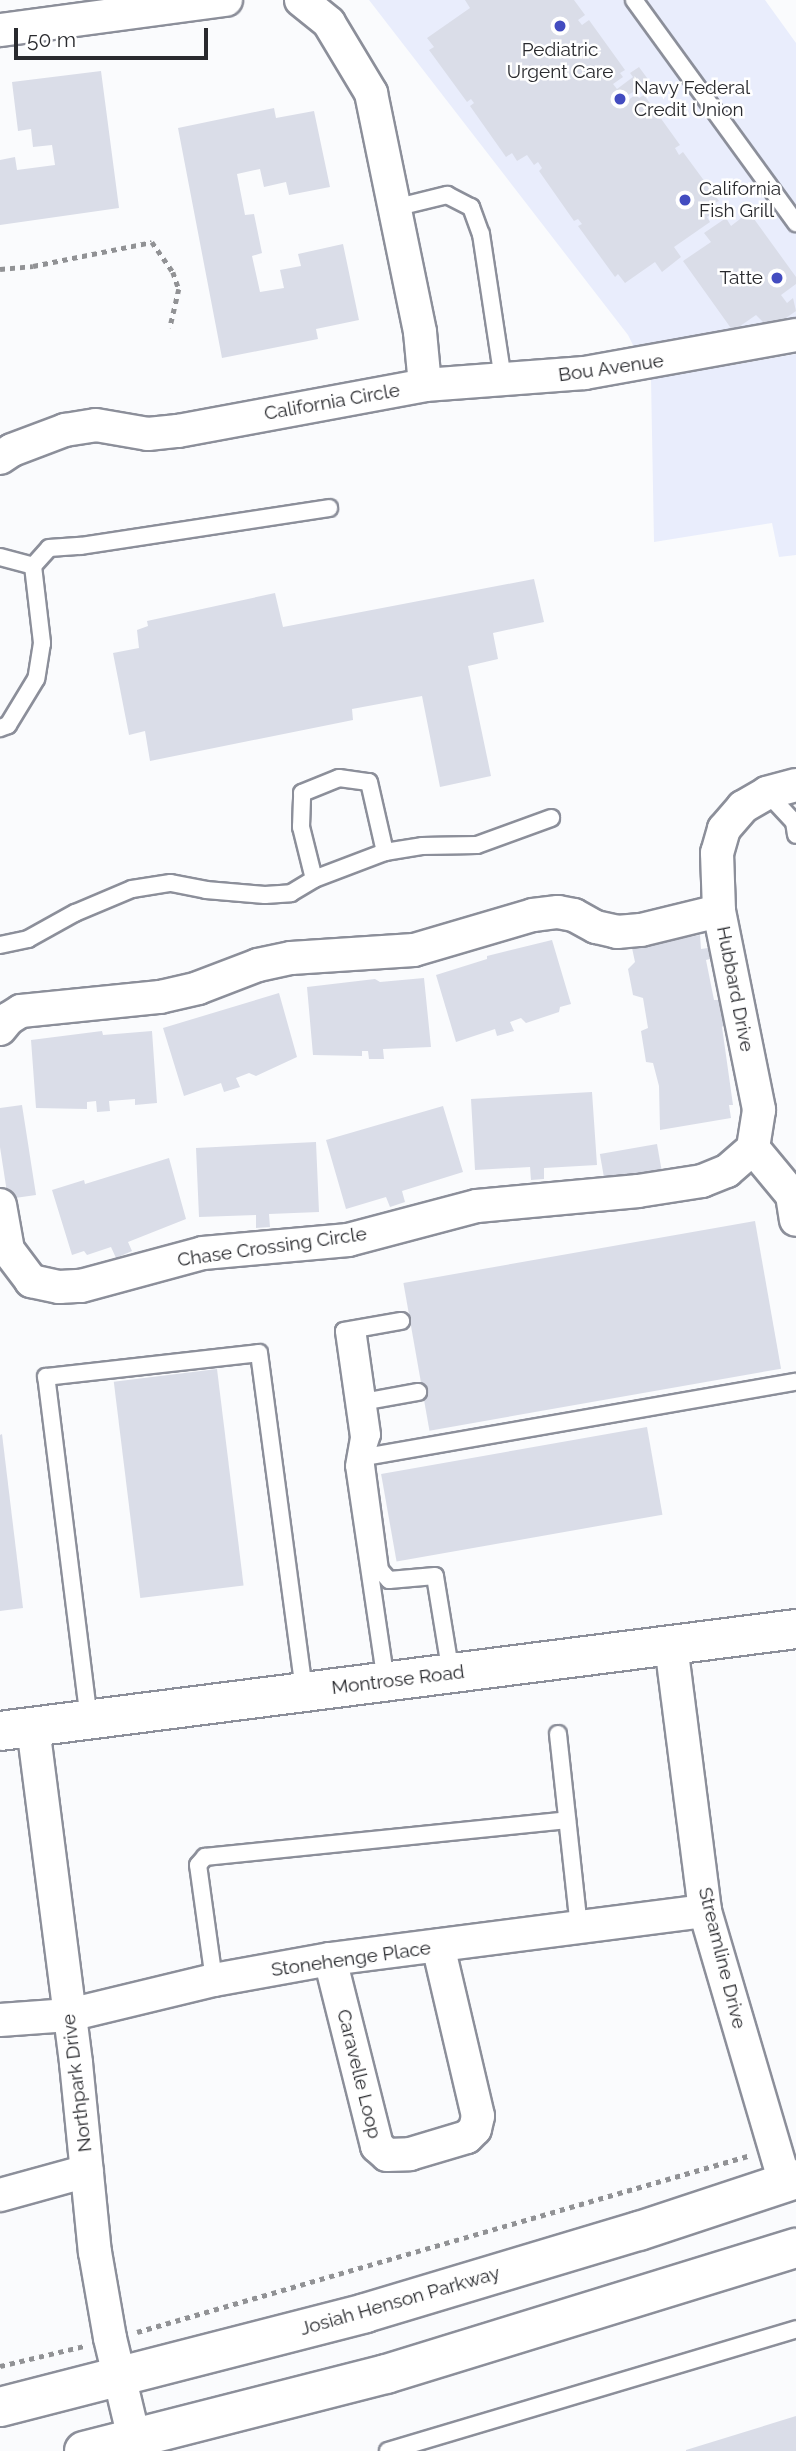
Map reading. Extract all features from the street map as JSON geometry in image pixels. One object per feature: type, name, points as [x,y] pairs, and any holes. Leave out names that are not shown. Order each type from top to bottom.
[{"type":"main road","name":"Montrose Road","points":[[17,1729],[796,1629]]},
{"type":"main road","name":"Josiah Henson Parkway","points":[[0,2407],[365,2313],[639,2231],[791,2181]]},
{"type":"main road","points":[[84,2451],[386,2374],[796,2248]]},
{"type":"street","points":[[0,30],[226,0]]},
{"type":"street","name":"California Circle","points":[[0,458],[12,450],[65,430],[96,425],[148,434],[178,431],[425,385],[420,332],[371,93],[329,23],[301,0]]},
{"type":"street","name":"Bou Avenue","points":[[425,385],[598,371],[796,335]]},
{"type":"street","name":"Hubbard Drive","points":[[753,1148],[759,1110],[719,911],[717,853],[724,829],[743,807],[782,789]]},
{"type":"street","points":[[0,1029],[8,1019],[21,1011],[160,997],[198,988],[258,965],[291,958],[414,950],[533,915],[558,912],[574,915],[596,927],[617,932],[641,930],[719,911]]},
{"type":"street","points":[[753,1148],[792,1195],[796,1220]]},
{"type":"street","name":"Chase Crossing Circle","points":[[0,1205],[8,1250],[31,1281],[59,1287],[81,1286],[202,1253],[348,1240],[477,1206],[638,1191],[702,1181],[727,1171],[753,1148]]},
{"type":"street","name":"Streamline Drive","points":[[671,1645],[705,1911],[791,2181]]},
{"type":"street","name":"Northpark Drive","points":[[17,1729],[69,2015],[95,2252],[110,2338],[134,2438]]},
{"type":"street","name":"Stonehenge Place","points":[[0,2020],[69,2015],[214,1980],[330,1959],[705,1911]]},
{"type":"street","name":"Caravelle Loop","points":[[330,1959],[377,2146],[387,2155],[410,2154],[467,2137],[475,2129],[478,2116],[438,1946]]},
{"type":"street","points":[[0,2195],[87,2171]]},
{"type":"lane","points":[[634,0],[796,223]]},
{"type":"lane","points":[[394,208],[447,195],[471,206],[481,234],[503,379]]},
{"type":"lane","points":[[0,728],[8,724],[36,679],[42,643],[33,566],[49,548],[81,546],[328,508]]},
{"type":"lane","points":[[0,557],[33,566]]},
{"type":"lane","points":[[314,879],[301,827],[302,793],[339,778],[369,782],[385,852]]},
{"type":"lane","points":[[782,789],[796,835]]},
{"type":"lane","points":[[0,945],[29,939],[75,913],[132,889],[171,883],[206,890],[265,895],[291,893],[314,879],[385,852],[422,846],[477,845],[551,818]]},
{"type":"lane","points":[[386,1682],[354,1466],[359,1437],[344,1331],[401,1321]]},
{"type":"lane","points":[[357,1329],[372,1435],[365,1457],[380,1570],[389,1580],[435,1576],[451,1674]]},
{"type":"lane","points":[[89,1720],[46,1377],[259,1353],[304,1692]]},
{"type":"lane","points":[[365,1457],[796,1382]]},
{"type":"lane","points":[[368,1402],[418,1392]]},
{"type":"lane","points":[[558,1734],[579,1928]]},
{"type":"lane","points":[[214,1980],[198,1865],[205,1857],[567,1820]]},
{"type":"lane","points":[[388,2451],[796,2329]]},
{"type":"path","points":[[0,269],[33,266],[152,242],[173,272],[179,289],[170,328]]},
{"type":"path","points":[[0,2366],[110,2338],[761,2152]]},
{"type":"shaded area","points":[[369,0],[765,0],[796,43],[796,327],[636,351],[628,335]]},
{"type":"shaded area","points":[[796,354],[796,555],[779,557],[772,523],[654,542],[651,379]]},
{"type":"building","points":[[465,0],[574,0],[585,15],[578,20],[582,25],[589,20],[625,70],[620,73],[623,77],[613,84],[617,89],[633,77],[630,73],[639,67],[650,82],[623,98],[626,102],[636,94],[639,98],[644,95],[680,145],[675,148],[679,155],[683,152],[719,201],[715,203],[719,209],[707,217],[710,222],[674,247],[681,257],[662,272],[655,262],[625,283],[618,274],[615,277],[578,226],[582,224],[578,219],[574,221],[539,171],[542,168],[538,162],[534,165],[527,155],[517,161],[512,153],[506,157],[470,106],[474,103],[471,99],[467,102],[429,50],[434,47],[427,38],[470,8]]},
{"type":"building","points":[[101,71],[119,208],[0,225],[0,160],[15,157],[17,170],[55,165],[52,145],[33,147],[31,129],[18,131],[12,82]]},
{"type":"building","points":[[274,108],[276,118],[314,111],[330,187],[289,195],[286,182],[264,187],[260,169],[237,174],[245,215],[254,214],[262,253],[252,256],[260,292],[284,288],[280,270],[301,266],[298,254],[343,244],[359,320],[316,329],[318,339],[222,358],[178,128]]},
{"type":"building","points":[[749,212],[796,277],[796,284],[781,295],[787,303],[793,298],[796,311],[776,325],[774,322],[767,326],[756,315],[733,331],[683,261],[711,242],[704,233],[726,218],[731,226]]},
{"type":"building","points":[[534,579],[544,622],[493,633],[498,659],[468,666],[491,776],[440,787],[422,696],[352,709],[353,720],[150,761],[145,731],[129,735],[113,653],[139,648],[137,630],[148,626],[147,621],[275,593],[283,627]]},
{"type":"building","points":[[700,935],[701,949],[708,948],[710,959],[706,960],[714,1000],[721,1000],[733,1105],[729,1105],[731,1118],[660,1130],[659,1086],[653,1063],[646,1062],[641,1031],[648,1028],[643,998],[633,995],[628,969],[635,962],[632,948]]},
{"type":"building","points":[[552,940],[571,1004],[560,1007],[559,1012],[526,1023],[521,1018],[510,1022],[514,1031],[497,1036],[495,1029],[456,1042],[436,975],[487,959],[487,956]]},
{"type":"building","points":[[424,978],[431,1047],[383,1049],[384,1059],[369,1059],[368,1051],[362,1051],[362,1056],[313,1055],[307,987],[375,979],[380,982]]},
{"type":"building","points":[[279,993],[297,1057],[256,1076],[249,1073],[236,1078],[240,1087],[224,1092],[221,1083],[184,1096],[163,1028]]},
{"type":"building","points":[[102,1031],[103,1035],[152,1031],[157,1103],[135,1105],[135,1099],[109,1101],[110,1111],[97,1112],[96,1101],[87,1102],[87,1109],[36,1108],[31,1040]]},
{"type":"building","points":[[592,1092],[597,1165],[544,1168],[544,1179],[531,1180],[530,1167],[475,1170],[471,1099]]},
{"type":"building","points":[[22,1105],[36,1195],[8,1199],[0,1147],[0,1108]]},
{"type":"building","points":[[443,1106],[463,1172],[402,1191],[405,1202],[390,1207],[386,1197],[346,1209],[326,1140]]},
{"type":"building","points":[[316,1142],[319,1212],[269,1214],[270,1227],[256,1228],[256,1215],[199,1217],[196,1148]]},
{"type":"building","points":[[657,1144],[662,1171],[605,1181],[600,1154]]},
{"type":"building","points":[[169,1158],[186,1219],[128,1242],[132,1251],[116,1258],[111,1247],[87,1255],[84,1251],[72,1255],[52,1190],[84,1180],[85,1184]]},
{"type":"building","points":[[755,1221],[781,1369],[429,1431],[403,1283]]},
{"type":"building","points":[[217,1369],[244,1585],[140,1598],[114,1382]]},
{"type":"building","points":[[647,1427],[662,1515],[397,1562],[381,1474]]},
{"type":"building","points":[[2,1434],[23,1608],[0,1611],[0,1435]]},
{"type":"building","points":[[796,2416],[796,2451],[686,2451],[686,2450]]},
{"type":"place","name":"Pediatric Urgent Care","points":[[560,26]]},
{"type":"place","name":"Navy Federal Credit Union","points":[[620,99]]},
{"type":"place","name":"California Fish Grill","points":[[685,200]]},
{"type":"place","name":"Tatte","points":[[777,278]]}]
